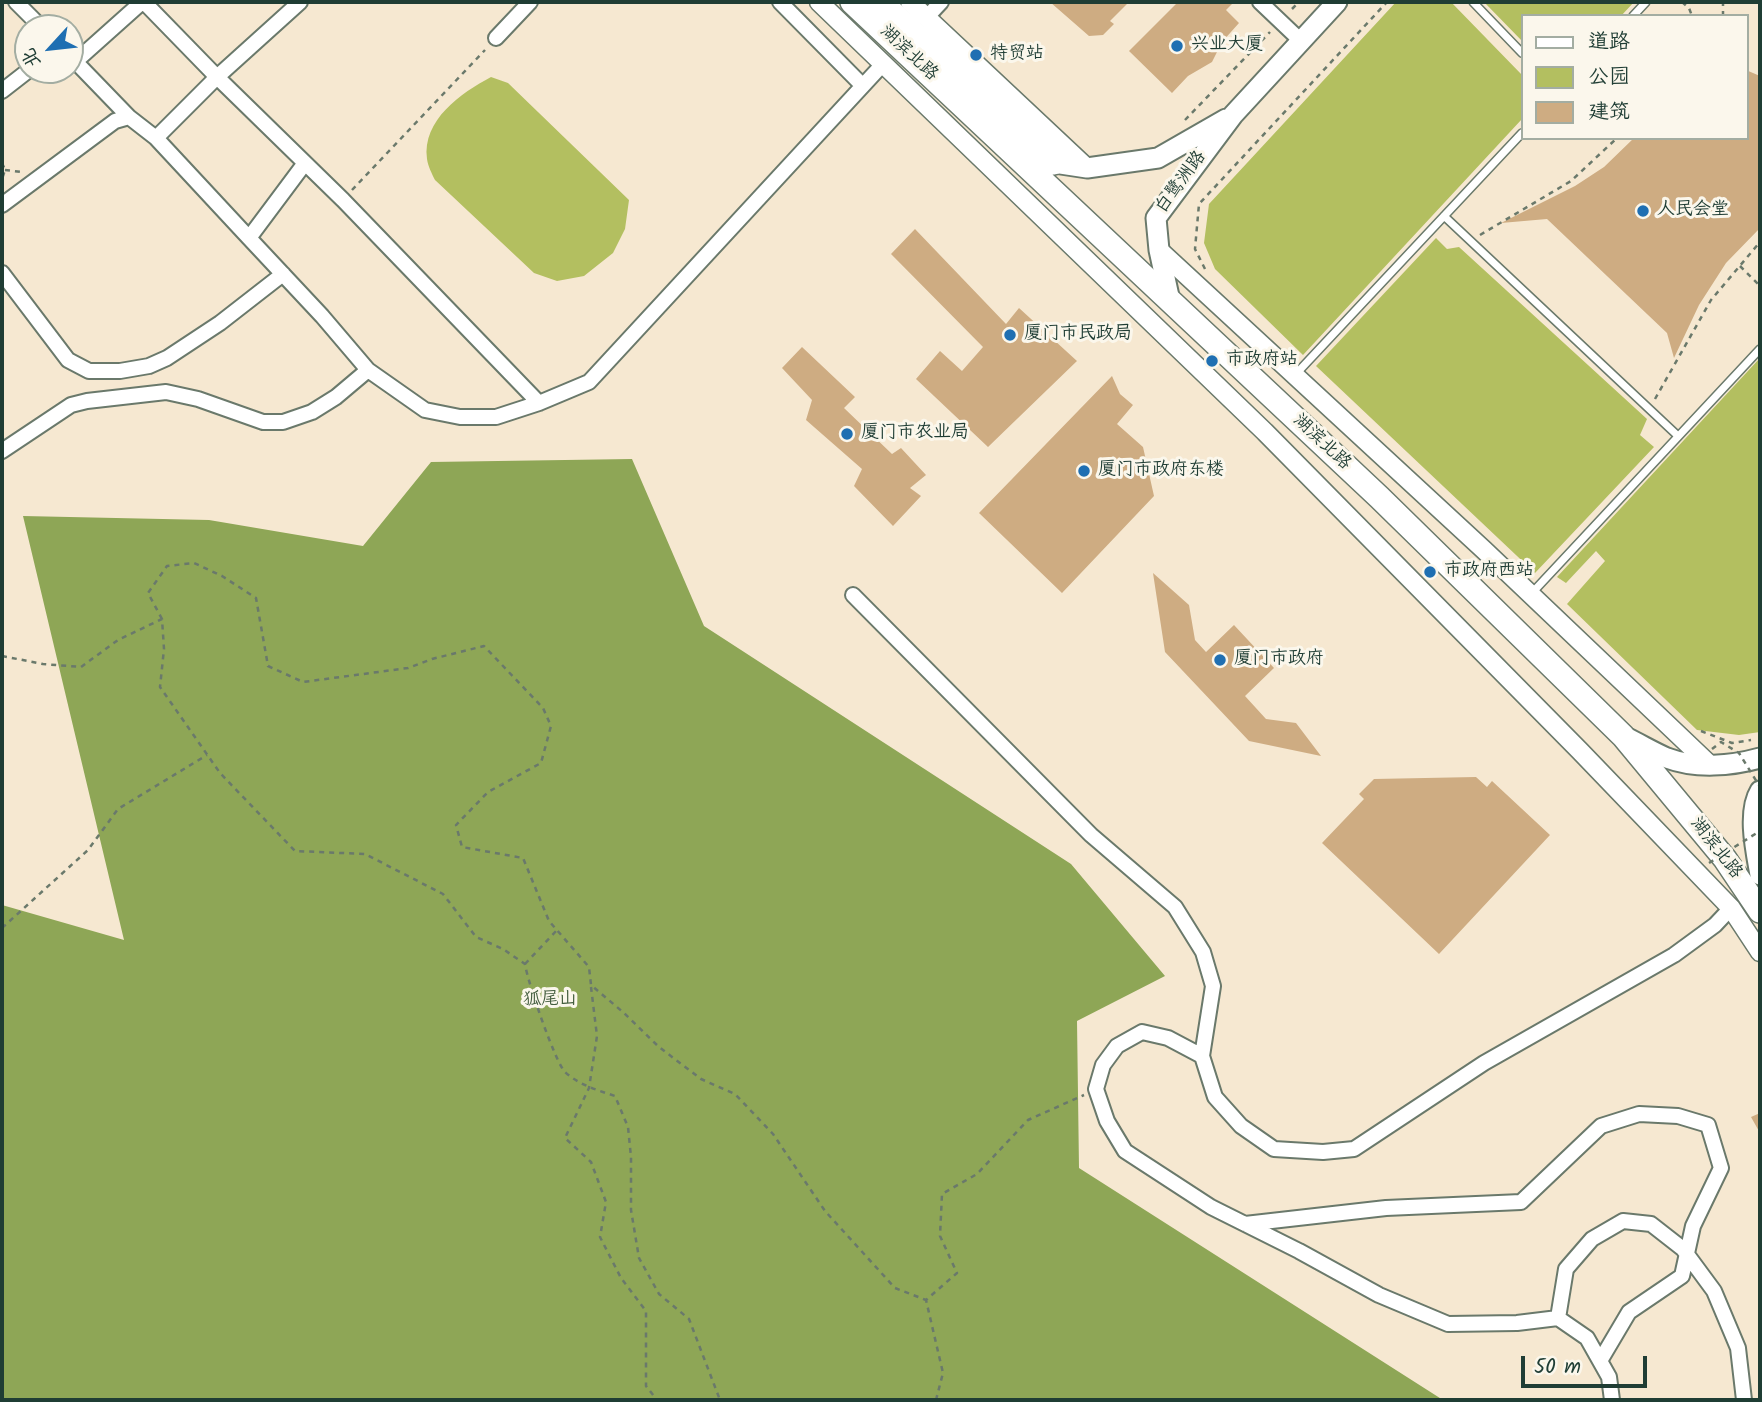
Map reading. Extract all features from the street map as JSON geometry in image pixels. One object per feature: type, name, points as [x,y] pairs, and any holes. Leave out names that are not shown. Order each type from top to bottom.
[{"type":"main road","name":"湖滨北路","points":[[852,2],[1379,497],[1623,736],[1725,859],[1760,911]]},
{"type":"main road","name":"湖滨北路","points":[[881,2],[1054,163]]},
{"type":"main road","name":"白鹭洲路","points":[[1170,301],[1159,250],[1156,218],[1233,115],[1337,2]]},
{"type":"main road","name":"白鹭洲路","points":[[1054,163],[1087,168],[1158,159],[1233,115]]},
{"type":"main road","points":[[1623,736],[1669,759],[1711,757],[1731,766],[1760,758]]},
{"type":"main road","points":[[1760,789],[1756,798],[1760,875]]},
{"type":"street","points":[[84,49],[143,2],[343,200],[539,403]]},
{"type":"street","points":[[156,138],[217,77],[300,2]]},
{"type":"street","points":[[496,38],[530,2]]},
{"type":"street","points":[[780,2],[862,85]]},
{"type":"street","points":[[819,2],[1265,432],[1731,908],[1760,952]]},
{"type":"street","points":[[910,2],[1087,168]]},
{"type":"street","points":[[927,17],[941,2]]},
{"type":"street","points":[[1260,2],[1301,41]]},
{"type":"street","points":[[84,70],[129,117],[156,138],[368,370],[425,410],[460,417],[496,418],[589,382],[883,64]]},
{"type":"street","points":[[2,205],[115,121],[129,117]]},
{"type":"street","points":[[249,238],[305,163]]},
{"type":"street","points":[[1159,250],[1530,594],[1711,757]]},
{"type":"street","points":[[2,273],[68,360],[89,371],[149,366],[167,358],[220,323],[283,274]]},
{"type":"street","points":[[2,451],[71,405],[166,392],[198,399],[263,422],[283,422],[312,412],[336,397],[368,370]]},
{"type":"street","points":[[853,596],[1091,835],[1175,907],[1203,952],[1213,986],[1202,1056],[1214,1097],[1241,1126],[1274,1149],[1323,1152],[1354,1149],[1484,1063],[1674,955],[1715,925],[1731,908]]},
{"type":"street","points":[[1202,1056],[1168,1038],[1142,1032],[1117,1046],[1103,1065],[1096,1089],[1107,1121],[1125,1151],[1211,1207],[1300,1251],[1379,1295],[1448,1324],[1517,1324],[1558,1318],[1587,1338],[1609,1377],[1612,1400]]},
{"type":"street","points":[[1244,1224],[1386,1208],[1521,1202],[1601,1126],[1639,1115],[1678,1116],[1708,1125],[1721,1168],[1693,1226],[1682,1276],[1629,1312],[1600,1361]]},
{"type":"street","points":[[1558,1318],[1566,1269],[1592,1239],[1623,1221],[1651,1224],[1687,1255],[1714,1291],[1738,1348],[1744,1400]]},
{"type":"lane","points":[[1473,2],[1520,51]]},
{"type":"lane","points":[[1294,375],[1520,135]]},
{"type":"lane","points":[[1444,215],[1678,436]]},
{"type":"lane","points":[[1530,594],[1760,349]]},
{"type":"path","points":[[1179,127],[1300,2]]},
{"type":"path","points":[[1199,204],[1387,2]]},
{"type":"path","points":[[343,200],[496,38]]},
{"type":"path","points":[[1609,140],[1612,143]]},
{"type":"path","points":[[1471,241],[1571,181],[1615,140]]},
{"type":"path","points":[[2,163],[5,170],[2,178]]},
{"type":"path","points":[[1649,409],[1711,300],[1760,242]]},
{"type":"path","points":[[1740,266],[1760,286]]},
{"type":"path","points":[[657,1400],[646,1386],[646,1311],[621,1278],[600,1237],[606,1202],[591,1162],[565,1138],[589,1088],[597,1036],[589,967],[550,922],[523,858],[462,847],[456,825],[488,792],[541,763],[551,726],[543,708],[484,646],[408,668],[303,682],[268,666],[257,598],[222,576],[194,564],[167,566],[148,593],[162,619],[164,649],[160,687],[207,755],[250,807],[295,850],[365,853],[443,894],[476,937],[503,949],[524,964],[527,980],[564,1071],[589,1088],[615,1096],[628,1127],[631,1210],[639,1258],[659,1294],[689,1319],[720,1400]]},
{"type":"path","points":[[2,656],[43,664],[81,667],[118,640],[162,619]]},
{"type":"path","points":[[1711,757],[1721,742],[1739,753],[1760,789]]},
{"type":"path","points":[[2,928],[88,850],[118,809],[207,755]]},
{"type":"path","points":[[1709,863],[1758,838]]},
{"type":"path","points":[[524,964],[558,929]]},
{"type":"path","points":[[591,985],[659,1047],[701,1079],[735,1094],[773,1134],[825,1211],[895,1288],[926,1300]]},
{"type":"path","points":[[926,1300],[957,1273],[940,1236],[942,1194],[977,1174],[1028,1120],[1096,1089]]},
{"type":"path","points":[[926,1300],[943,1373],[936,1400]]},
{"type":"green space","points":[[1396,2],[1451,2],[1520,73],[1520,121],[1303,355],[1215,269],[1204,243],[1209,204]]},
{"type":"green space","points":[[1484,2],[1634,2],[1623,14],[1520,14],[1520,39]]},
{"type":"green space","points":[[491,77],[508,83],[629,200],[625,229],[613,253],[584,276],[557,281],[534,273],[435,180],[427,159],[427,145],[437,120],[456,100]]},
{"type":"green space","points":[[1436,238],[1447,249],[1459,247],[1647,419],[1640,435],[1654,447],[1535,573],[1316,366]]},
{"type":"green space","points":[[1760,358],[1760,732],[1739,735],[1697,730],[1567,604],[1605,561],[1596,551],[1566,583],[1557,577]]},
{"type":"green space","name":"狐尾山","points":[[632,459],[704,626],[1071,864],[1165,976],[1077,1021],[1079,1168],[1443,1400],[2,1400],[2,905],[124,940],[23,516],[209,520],[363,546],[431,462]]},
{"type":"building","points":[[1050,2],[1129,2],[1110,21],[1114,24],[1103,35],[1089,36]]},
{"type":"building","name":"兴业大厦","points":[[1178,2],[1234,2],[1226,10],[1239,23],[1222,42],[1212,62],[1188,76],[1172,93],[1129,51]]},
{"type":"building","name":"人民会堂","points":[[1748,71],[1760,76],[1760,228],[1726,263],[1699,305],[1674,358],[1667,333],[1547,219],[1501,223],[1575,186],[1604,167],[1632,140],[1748,140]]},
{"type":"building","name":"厦门市民政局","points":[[915,229],[1006,324],[1019,308],[1077,361],[988,447],[916,379],[940,351],[962,371],[983,347],[891,254]]},
{"type":"building","name":"厦门市农业局","points":[[802,347],[855,397],[844,408],[892,454],[901,448],[926,475],[910,488],[921,496],[893,526],[854,486],[862,469],[806,420],[812,400],[782,368]]},
{"type":"building","name":"厦门市政府东楼","points":[[1112,376],[1120,394],[1133,405],[1117,424],[1143,447],[1154,496],[1062,593],[979,513]]},
{"type":"building","name":"厦门市政府","points":[[1153,573],[1189,605],[1195,640],[1206,652],[1234,625],[1274,668],[1245,696],[1266,719],[1296,723],[1321,756],[1249,741],[1165,652]]},
{"type":"building","points":[[1476,777],[1487,787],[1492,781],[1550,835],[1439,954],[1322,843],[1364,799],[1359,794],[1374,779]]},
{"type":"building","points":[[1760,1113],[1760,1133],[1751,1117]]},
{"type":"place","name":"兴业大厦","points":[[1177,46]]},
{"type":"place","name":"特贸站","points":[[976,55]]},
{"type":"place","name":"人民会堂","points":[[1643,211]]},
{"type":"place","name":"厦门市民政局","points":[[1010,335]]},
{"type":"place","name":"市政府站","points":[[1212,361]]},
{"type":"place","name":"厦门市农业局","points":[[847,434]]},
{"type":"place","name":"厦门市政府东楼","points":[[1084,471]]},
{"type":"place","name":"市政府西站","points":[[1430,572]]},
{"type":"place","name":"厦门市政府","points":[[1220,660]]}]
